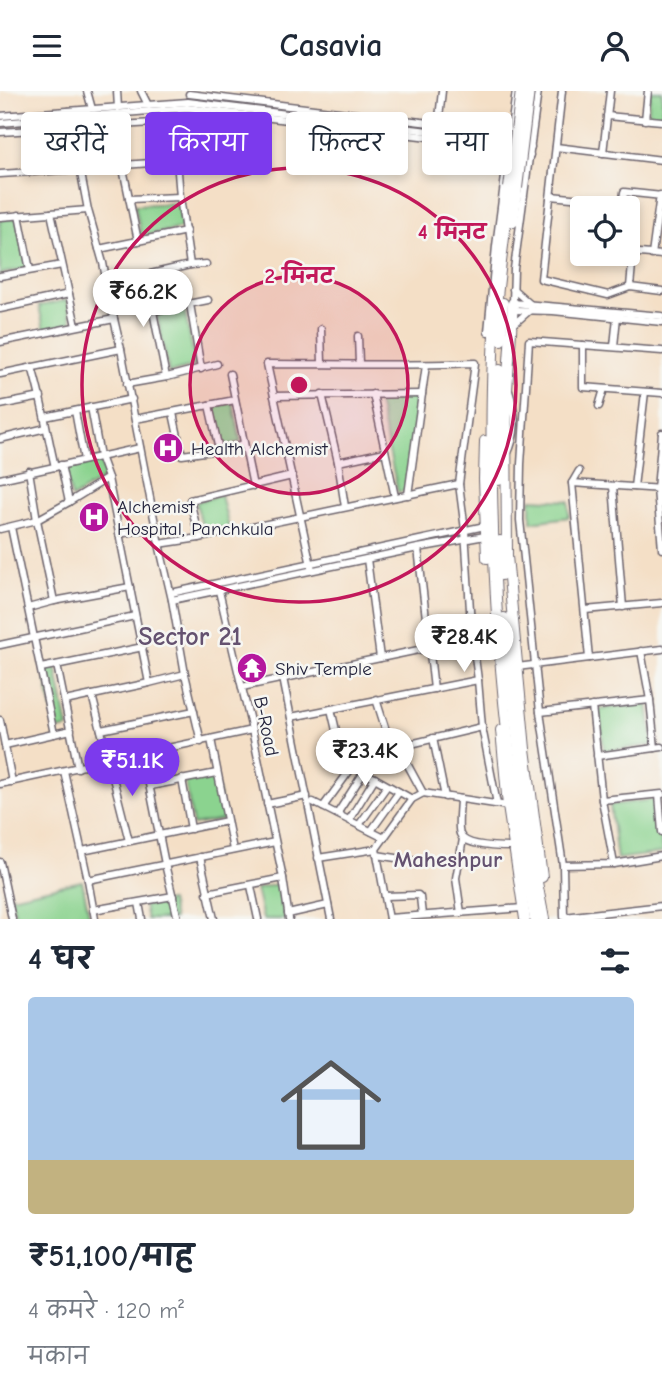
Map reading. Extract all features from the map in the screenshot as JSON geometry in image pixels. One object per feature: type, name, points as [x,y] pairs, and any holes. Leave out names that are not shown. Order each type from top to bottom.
[{"type":"highway","points":[[505,389],[502,313],[521,91]]},
{"type":"highway","points":[[529,91],[513,188],[504,215],[495,319],[491,416],[493,556],[524,857],[535,919]]},
{"type":"highway","points":[[513,307],[505,389],[501,577],[509,702],[508,806],[524,914]]},
{"type":"highway","points":[[495,319],[488,332],[485,531],[532,856],[544,919]]},
{"type":"highway","points":[[503,457],[507,556],[517,667],[509,702],[550,919]]},
{"type":"street","points":[[87,91],[92,109]]},
{"type":"street","points":[[117,91],[118,108]]},
{"type":"street","points":[[141,91],[148,105]]},
{"type":"street","points":[[439,112],[442,91]]},
{"type":"street","points":[[512,121],[516,91]]},
{"type":"street","points":[[538,91],[514,269],[513,307],[662,316]]},
{"type":"street","points":[[562,91],[541,279],[608,295],[630,288],[662,291]]},
{"type":"street","points":[[603,153],[610,91]]},
{"type":"street","points":[[645,120],[648,91]]},
{"type":"street","points":[[189,94],[422,122]]},
{"type":"street","points":[[79,112],[188,102],[422,133]]},
{"type":"street","points":[[117,112],[187,109],[422,133]]},
{"type":"street","points":[[0,116],[21,115]]},
{"type":"street","points":[[607,116],[662,121]]},
{"type":"street","points":[[0,123],[21,120]]},
{"type":"street","points":[[0,131],[21,130]]},
{"type":"street","points":[[556,147],[662,160]]},
{"type":"street","points":[[512,148],[531,151]]},
{"type":"street","points":[[0,174],[21,173]]},
{"type":"street","points":[[81,175],[132,399],[185,674],[201,742]]},
{"type":"street","points":[[125,175],[138,241]]},
{"type":"street","points":[[178,175],[190,265]]},
{"type":"street","points":[[488,332],[504,215],[506,175]]},
{"type":"street","points":[[624,196],[624,192],[661,196],[652,254]]},
{"type":"street","points":[[551,196],[570,199]]},
{"type":"street","points":[[130,199],[180,197]]},
{"type":"street","points":[[0,217],[88,210]]},
{"type":"street","points":[[51,213],[76,326]]},
{"type":"street","points":[[19,215],[30,270]]},
{"type":"street","points":[[99,249],[187,231]]},
{"type":"street","points":[[640,253],[662,255]]},
{"type":"street","points":[[106,284],[190,265],[206,264]]},
{"type":"street","points":[[0,277],[62,265]]},
{"type":"street","points":[[630,288],[631,266]]},
{"type":"street","points":[[146,276],[166,377]]},
{"type":"street","points":[[513,289],[531,308]]},
{"type":"street","points":[[0,309],[69,294]]},
{"type":"street","points":[[153,311],[208,300]]},
{"type":"street","points":[[190,304],[201,369]]},
{"type":"street","points":[[510,328],[531,308]]},
{"type":"street","points":[[617,315],[662,322]]},
{"type":"street","points":[[614,346],[617,315]]},
{"type":"street","points":[[0,342],[114,319]]},
{"type":"street","points":[[321,329],[322,364]]},
{"type":"street","points":[[358,336],[359,363]]},
{"type":"street","points":[[662,351],[529,341],[520,520],[540,712],[563,865],[564,917],[662,906]]},
{"type":"street","points":[[583,345],[583,387],[662,393]]},
{"type":"street","points":[[0,372],[121,349]]},
{"type":"street","points":[[311,567],[267,364],[475,363],[459,484],[482,727],[497,804]]},
{"type":"street","points":[[127,384],[217,364]]},
{"type":"street","points":[[408,495],[426,365]]},
{"type":"street","points":[[32,367],[46,417],[46,428],[69,502]]},
{"type":"street","points":[[230,374],[253,486]]},
{"type":"street","points":[[503,457],[514,441],[514,406],[505,389]]},
{"type":"street","points":[[599,406],[604,389]]},
{"type":"street","points":[[634,487],[645,392]]},
{"type":"street","points":[[322,394],[338,462],[345,507]]},
{"type":"street","points":[[373,394],[395,497]]},
{"type":"street","points":[[274,396],[422,394]]},
{"type":"street","points":[[0,405],[41,397]]},
{"type":"street","points":[[46,417],[132,399]]},
{"type":"street","points":[[135,419],[235,400]]},
{"type":"street","points":[[209,405],[219,450]]},
{"type":"street","points":[[90,407],[100,456],[108,478],[149,683]]},
{"type":"street","points":[[75,411],[84,460]]},
{"type":"street","points":[[173,413],[182,455],[244,444]]},
{"type":"street","points":[[0,439],[46,428]]},
{"type":"street","points":[[662,433],[659,489],[662,549]]},
{"type":"street","points":[[0,479],[140,448]]},
{"type":"street","points":[[338,462],[385,452]]},
{"type":"street","points":[[30,471],[54,601]]},
{"type":"street","points":[[579,471],[572,483],[589,658]]},
{"type":"street","points":[[199,538],[190,500],[292,477]]},
{"type":"street","points":[[0,529],[37,520],[108,478]]},
{"type":"street","points":[[572,483],[659,489]]},
{"type":"street","points":[[159,544],[459,484]]},
{"type":"street","points":[[613,486],[623,607]]},
{"type":"street","points":[[11,527],[54,734]]},
{"type":"street","points":[[119,534],[157,527]]},
{"type":"street","points":[[172,597],[219,591],[311,567],[367,559],[465,530],[485,531]]},
{"type":"street","points":[[172,597],[211,585],[419,545],[466,539],[485,531]]},
{"type":"street","points":[[419,545],[434,688]]},
{"type":"street","points":[[367,559],[380,658]]},
{"type":"street","points":[[211,585],[219,591]]},
{"type":"street","points":[[28,608],[130,587]]},
{"type":"street","name":"B-Road","points":[[219,591],[252,730],[283,879],[288,916]]},
{"type":"street","points":[[585,610],[662,603]]},
{"type":"street","points":[[0,645],[135,616]]},
{"type":"street","points":[[41,668],[142,647]]},
{"type":"street","points":[[242,687],[428,648]]},
{"type":"street","points":[[517,667],[662,649]]},
{"type":"street","points":[[597,756],[659,747],[641,651]]},
{"type":"street","points":[[57,664],[78,768]]},
{"type":"street","points":[[65,701],[185,674]]},
{"type":"street","points":[[283,678],[331,919]]},
{"type":"street","points":[[291,717],[478,680]]},
{"type":"street","points":[[92,695],[129,841]]},
{"type":"street","points":[[376,699],[388,737]]},
{"type":"street","points":[[540,712],[650,700]]},
{"type":"street","points":[[592,706],[602,800],[614,864]]},
{"type":"street","points":[[331,709],[341,752]]},
{"type":"street","points":[[102,730],[194,711]]},
{"type":"street","points":[[0,720],[12,782]]},
{"type":"street","points":[[423,793],[398,747],[482,727]]},
{"type":"street","points":[[5,745],[71,730]]},
{"type":"street","points":[[0,784],[252,730]]},
{"type":"street","points":[[433,738],[445,797]]},
{"type":"street","points":[[211,740],[233,850]]},
{"type":"street","points":[[143,754],[178,919]]},
{"type":"street","points":[[323,807],[353,766],[412,799]]},
{"type":"street","points":[[64,771],[95,919]]},
{"type":"street","points":[[150,786],[217,772]]},
{"type":"street","points":[[337,814],[364,772]]},
{"type":"street","points":[[349,820],[375,778]]},
{"type":"street","points":[[182,779],[191,829]]},
{"type":"street","points":[[359,825],[387,786]]},
{"type":"street","points":[[371,831],[399,792]]},
{"type":"street","points":[[508,806],[423,793],[412,799],[377,852],[389,918],[461,913],[524,914]]},
{"type":"street","points":[[602,800],[661,795],[662,832]]},
{"type":"street","points":[[267,804],[307,796]]},
{"type":"street","points":[[460,799],[459,833],[463,839],[483,846],[514,847]]},
{"type":"street","points":[[313,802],[384,838]]},
{"type":"street","points":[[82,851],[227,821]]},
{"type":"street","points":[[461,913],[456,878],[463,839]]},
{"type":"street","points":[[88,880],[275,842]]},
{"type":"street","points":[[318,858],[377,852],[415,861]]},
{"type":"street","points":[[563,865],[614,864],[662,856]]},
{"type":"street","points":[[200,857],[214,919]]},
{"type":"street","points":[[0,862],[12,919]]},
{"type":"street","points":[[207,893],[283,879]]},
{"type":"street","points":[[251,886],[258,919]]},
{"type":"street","points":[[385,896],[418,895],[422,915]]},
{"type":"street","points":[[93,910],[173,896]]},
{"type":"street","points":[[139,903],[142,919]]},
{"type":"street","points":[[288,916],[328,905]]},
{"type":"green space","points":[[650,91],[662,91],[662,117],[648,116]]},
{"type":"green space","points":[[178,203],[182,228],[141,236],[135,205]]},
{"type":"green space","points":[[17,218],[28,268],[0,274],[0,220]]},
{"type":"green space","points":[[67,300],[72,323],[44,329],[39,306]]},
{"type":"green space","points":[[184,309],[196,366],[169,373],[157,315]]},
{"type":"green space","points":[[419,397],[406,491],[398,492],[377,398]]},
{"type":"green space","points":[[233,402],[241,442],[220,447],[212,407]]},
{"type":"green space","points":[[101,461],[105,477],[72,498],[64,469]]},
{"type":"green space","points":[[221,495],[229,528],[204,534],[196,502]]},
{"type":"green space","points":[[531,499],[569,501],[569,517],[531,522]]},
{"type":"green space","points":[[56,667],[68,728],[56,730],[44,670]]},
{"type":"green space","points":[[648,703],[653,745],[604,751],[599,709]]},
{"type":"green space","points":[[215,775],[224,820],[193,825],[185,780]]},
{"type":"green space","points":[[657,799],[662,853],[617,859],[610,805]]},
{"type":"green space","points":[[82,881],[90,919],[16,919],[11,897]]},
{"type":"green space","points":[[277,884],[285,919],[263,919],[256,889]]},
{"type":"green space","points":[[170,901],[174,919],[147,919],[144,906]]},
{"type":"place","name":"Health Alchemist","points":[[168,448]]},
{"type":"place","name":"Alchemist Hospital, Panchkula","points":[[94,517]]},
{"type":"place","name":"Shiv Temple","points":[[252,668]]},
{"type":"district","name":"Sector 21","points":[[190,636]]},
{"type":"district","name":"Maheshpur","points":[[448,859]]}]
